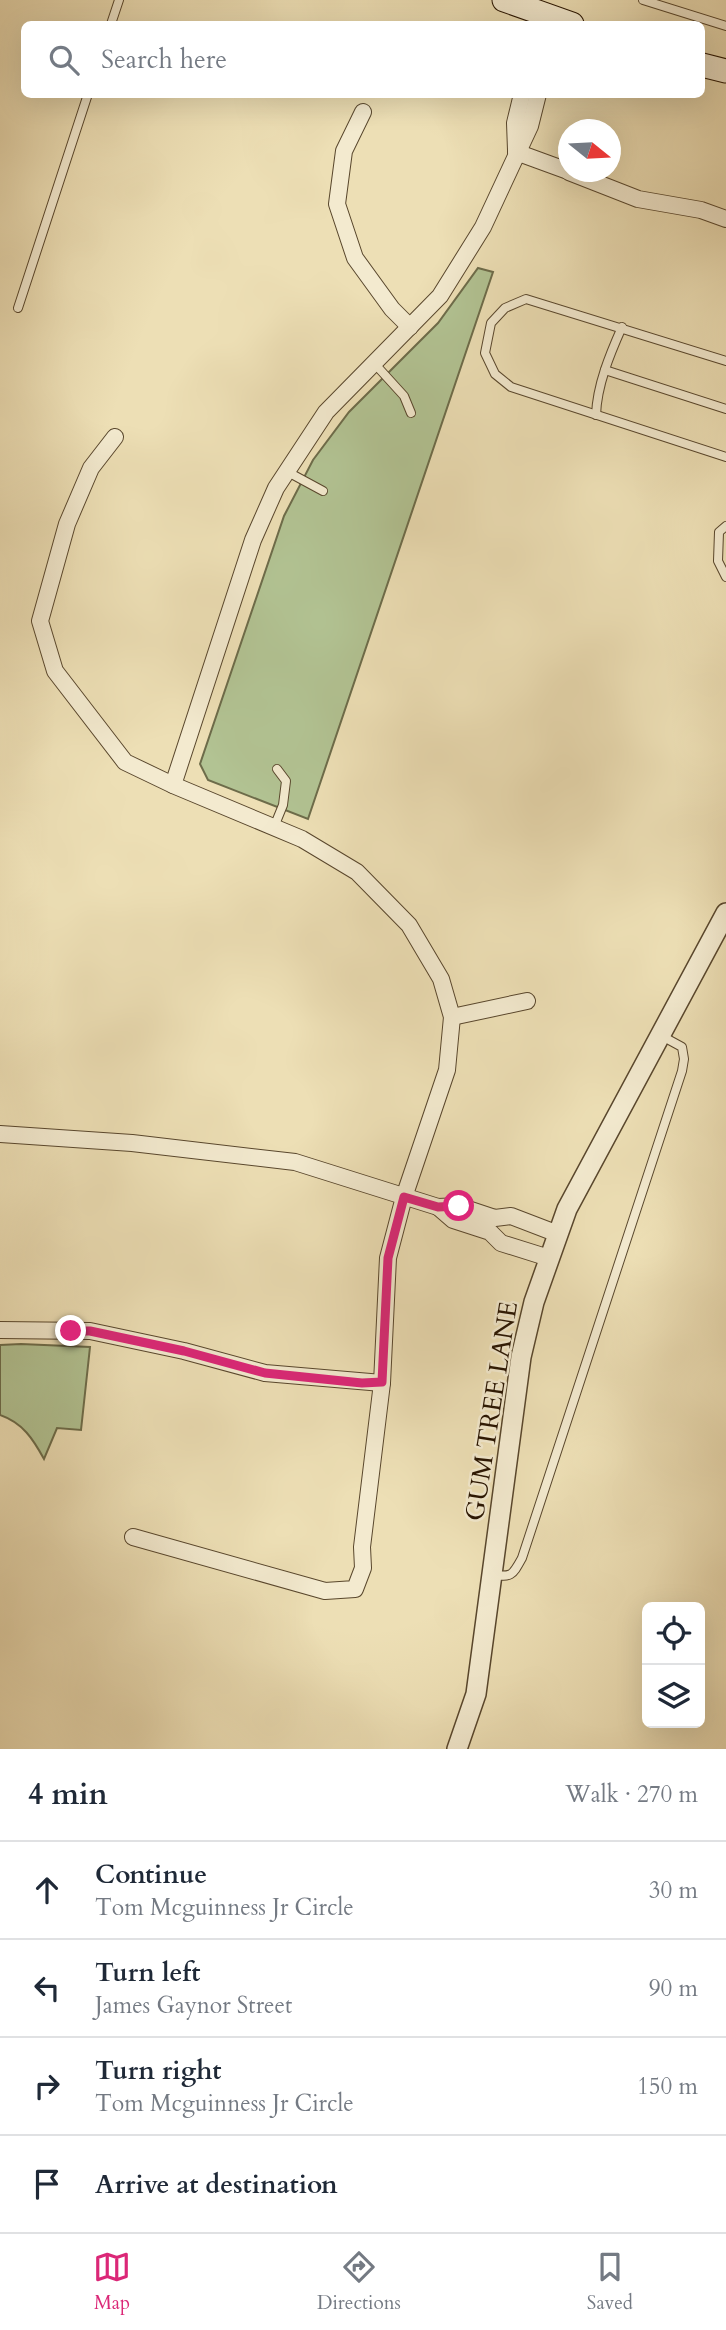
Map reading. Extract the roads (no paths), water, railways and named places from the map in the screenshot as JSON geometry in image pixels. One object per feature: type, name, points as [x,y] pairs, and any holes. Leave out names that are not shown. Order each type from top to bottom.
[{"type":"main road","points":[[504,0],[552,21]]},
{"type":"main road","points":[[705,66],[726,71]]},
{"type":"street","points":[[516,152],[515,123],[521,98]]},
{"type":"street","points":[[173,785],[253,540],[276,488],[326,412],[440,296],[482,227],[530,126],[537,98]]},
{"type":"street","points":[[363,112],[344,151],[337,204],[355,258],[410,327]]},
{"type":"street","points":[[516,152],[558,167]]},
{"type":"street","points":[[596,182],[638,199],[701,210],[726,219]]},
{"type":"street","points":[[115,437],[91,468],[67,524],[40,621],[55,671],[125,762],[302,839],[357,872],[409,925],[440,979],[452,1017],[447,1070],[404,1197],[388,1258],[382,1382],[362,1547],[363,1568],[355,1589],[326,1591],[133,1537]]},
{"type":"street","name":"GUM TREE LANE","points":[[457,1749],[475,1694],[521,1357],[534,1302],[567,1209],[726,912]]},
{"type":"street","points":[[452,1017],[527,1001]]},
{"type":"street","points":[[0,1134],[132,1143],[295,1161],[438,1207],[453,1220],[493,1225],[511,1216],[558,1234]]},
{"type":"street","points":[[493,1225],[501,1242],[549,1258]]},
{"type":"street","points":[[0,1330],[90,1331],[184,1351],[265,1373],[362,1383],[382,1382]]},
{"type":"lane","points":[[112,21],[119,0]]},
{"type":"lane","points":[[643,0],[726,26]]},
{"type":"lane","points":[[18,308],[87,98]]},
{"type":"lane","points":[[726,360],[526,299],[505,308],[491,323],[485,353],[495,374],[510,387],[726,457]]},
{"type":"lane","points":[[596,415],[596,403],[605,370],[622,327]]},
{"type":"lane","points":[[374,363],[404,396],[411,413]]},
{"type":"lane","points":[[605,370],[726,409]]},
{"type":"lane","points":[[286,471],[323,491]]},
{"type":"lane","points":[[726,526],[719,532],[718,561],[726,577]]},
{"type":"lane","points":[[274,827],[283,805],[286,781],[277,769]]},
{"type":"lane","points":[[492,1575],[508,1576],[514,1573],[522,1558],[682,1071],[682,1047],[660,1035]]}]
